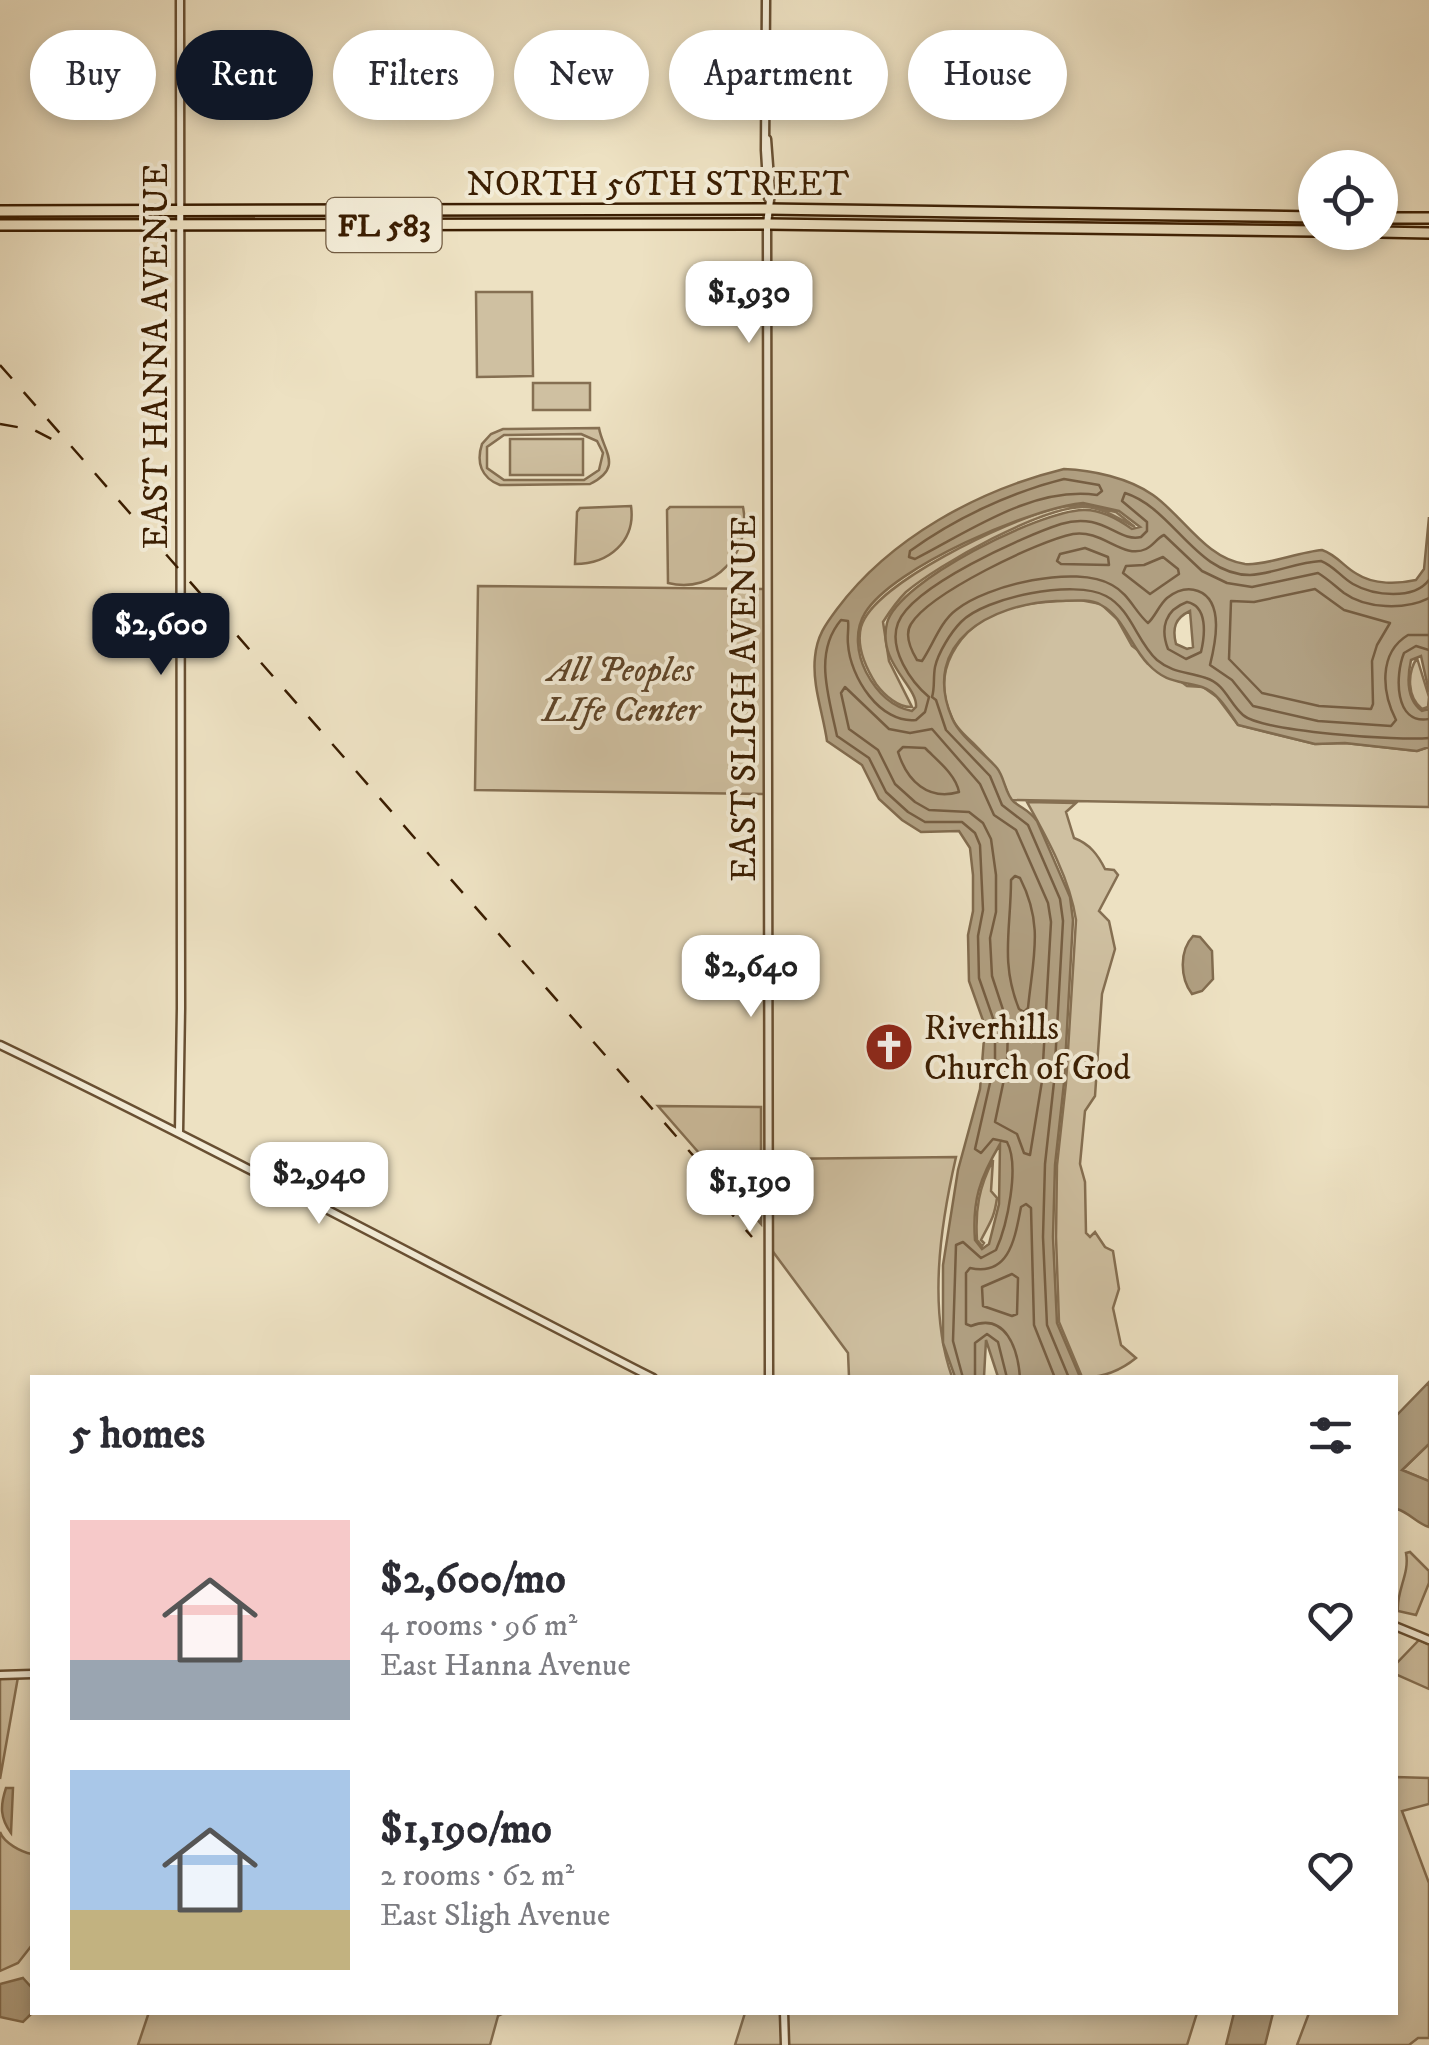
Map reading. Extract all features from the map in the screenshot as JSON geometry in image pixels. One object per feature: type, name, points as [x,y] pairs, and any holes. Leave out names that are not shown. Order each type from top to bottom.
[{"type":"main road","name":"NORTH 56TH STREET","points":[[0,211],[606,210],[768,204],[1298,217]]},
{"type":"main road","points":[[290,210],[290,225]]},
{"type":"main road","points":[[606,210],[606,224]]},
{"type":"main road","points":[[37,211],[37,225]]},
{"type":"main road","points":[[1398,218],[1429,218]]},
{"type":"main road","name":"NORTH 56TH STREET","points":[[0,225],[767,224],[1298,231]]},
{"type":"main road","points":[[1398,232],[1429,232]]},
{"type":"street","name":"EAST HANNA AVENUE","points":[[179,1132],[180,0]]},
{"type":"street","name":"EAST SLIGH AVENUE","points":[[766,0],[769,1375]]},
{"type":"street","points":[[0,1045],[179,1132],[647,1375]]},
{"type":"street","points":[[1398,1627],[1429,1640]]},
{"type":"street","points":[[0,1675],[30,1674]]},
{"type":"street","points":[[784,2015],[785,2045]]},
{"type":"green space","points":[[476,292],[532,292],[533,376],[477,377]]},
{"type":"green space","points":[[533,383],[590,383],[590,410],[533,410]]},
{"type":"green space","points":[[599,428],[609,465],[590,484],[500,485],[484,474],[480,457],[482,444],[503,429]],"holes":[[[581,434],[597,441],[603,453],[599,470],[584,480],[504,480],[487,468],[487,447],[504,435]]]},
{"type":"green space","points":[[510,439],[583,439],[583,475],[510,475]]},
{"type":"green space","points":[[1083,505],[1116,512],[1135,527],[1099,509],[1067,509],[992,539],[906,592],[883,622],[889,661],[912,707],[888,697],[872,678],[861,649],[861,627],[871,610],[916,573],[977,540],[1033,515]]},
{"type":"green space","points":[[631,506],[629,530],[618,548],[599,560],[575,564],[580,508]]},
{"type":"green space","points":[[670,507],[743,507],[742,540],[736,554],[715,576],[701,583],[668,583]]},
{"type":"green space","name":"All Peoples LIfe Center","points":[[478,586],[766,589],[765,794],[475,790]]},
{"type":"green space","points":[[1080,600],[1101,604],[1117,619],[1132,646],[1187,686],[1203,687],[1217,697],[1238,725],[1315,744],[1345,743],[1417,751],[1429,747],[1429,807],[1010,800],[995,769],[953,720],[944,687],[948,662],[963,637],[990,615],[1042,602]]},
{"type":"green space","points":[[1417,658],[1429,697],[1428,707],[1422,709],[1413,698],[1410,685]]},
{"type":"green space","points":[[1027,802],[1076,803],[1066,812],[1074,838],[1093,850],[1105,869],[1118,875],[1099,911],[1109,921],[1115,949],[1102,994],[1095,1096],[1085,1111],[1080,1164],[1085,1182],[1086,1233],[1090,1237],[1095,1232],[1105,1247],[1113,1251],[1119,1289],[1113,1308],[1121,1345],[1136,1358],[1100,1375],[1081,1375],[1059,1322],[1057,1165],[1076,920],[1050,844]]},
{"type":"green space","points":[[658,1106],[761,1107],[761,1224]]},
{"type":"green space","points":[[956,1157],[941,1239],[938,1296],[951,1375],[849,1375],[848,1353],[771,1249],[771,1159]]},
{"type":"green space","points":[[993,1160],[991,1191],[997,1198],[982,1246],[977,1240],[977,1209]]},
{"type":"green space","points":[[1429,1444],[1429,1481],[1402,1470]]},
{"type":"green space","points":[[1410,1552],[1429,1571],[1429,1583],[1416,1615],[1398,1611],[1406,1553]]},
{"type":"green space","points":[[1419,1640],[1429,1645],[1429,1689],[1398,1675],[1398,1662]]},
{"type":"green space","points":[[0,1677],[18,1677],[0,1779]]},
{"type":"green space","points":[[1398,1777],[1429,1778],[1429,1804],[1402,1811],[1429,1883],[1429,2038],[1418,2038],[1409,2045],[1297,2045],[1308,2015],[1398,2015]]},
{"type":"green space","points":[[0,1832],[13,1846],[30,1853],[30,1948],[18,1963],[0,1971]]},
{"type":"green space","points":[[148,2015],[500,2015],[490,2045],[138,2045]]},
{"type":"green space","points":[[744,2015],[781,2015],[782,2045],[735,2045]]},
{"type":"green space","points":[[786,2015],[1196,2015],[1187,2045],[788,2045]]},
{"type":"water","points":[[1064,469],[1110,476],[1153,495],[1207,546],[1231,560],[1253,564],[1322,550],[1364,578],[1386,583],[1416,580],[1424,569],[1429,517],[1429,692],[1421,656],[1411,660],[1409,681],[1410,694],[1417,706],[1422,711],[1429,709],[1429,747],[1417,751],[1345,743],[1315,744],[1238,725],[1213,693],[1167,678],[1155,670],[1115,616],[1091,601],[1056,601],[1008,610],[986,619],[954,648],[946,668],[945,691],[952,718],[997,768],[1011,799],[1037,821],[1070,897],[1073,920],[1053,1237],[1057,1323],[1079,1375],[997,1375],[986,1340],[984,1375],[954,1375],[943,1343],[943,1265],[958,1170],[980,1089],[985,1026],[969,981],[968,935],[973,911],[970,848],[959,831],[921,832],[902,820],[879,799],[862,765],[827,741],[814,668],[820,637],[858,583],[909,539],[938,520],[1000,490]],"holes":[[[1083,503],[1119,511],[1140,527],[1132,529],[1096,511],[1063,513],[973,551],[916,588],[897,606],[887,623],[885,637],[892,662],[911,691],[916,707],[912,711],[904,709],[879,692],[863,665],[858,642],[865,613],[880,595],[933,559],[1031,516]],[[1190,611],[1193,647],[1187,649],[1176,644],[1174,633],[1178,620]],[[1000,1144],[999,1204],[989,1244],[982,1249],[975,1240],[975,1213],[979,1190]]]},
{"type":"water","points":[[1193,936],[1200,937],[1212,951],[1213,979],[1202,991],[1192,994],[1183,965],[1185,949]]},
{"type":"water","points":[[1429,1382],[1429,1444],[1402,1470],[1429,1481],[1429,1527],[1398,1509],[1398,1414]]},
{"type":"water","points":[[6,1788],[13,1788],[11,1833],[2,1812]]},
{"type":"water","points":[[23,1978],[30,1986],[30,2015],[23,2022],[0,2017],[0,1984]]},
{"type":"water","points":[[1234,2015],[1272,2015],[1265,2045],[1226,2045]]},
{"type":"railway","points":[[0,365],[740,1209]]},
{"type":"railway","points":[[0,424],[34,430],[61,444]]},
{"type":"railway","points":[[722,1203],[752,1237]]},
{"type":"place","name":"Riverhills Church of God","points":[[889,1047]]}]
